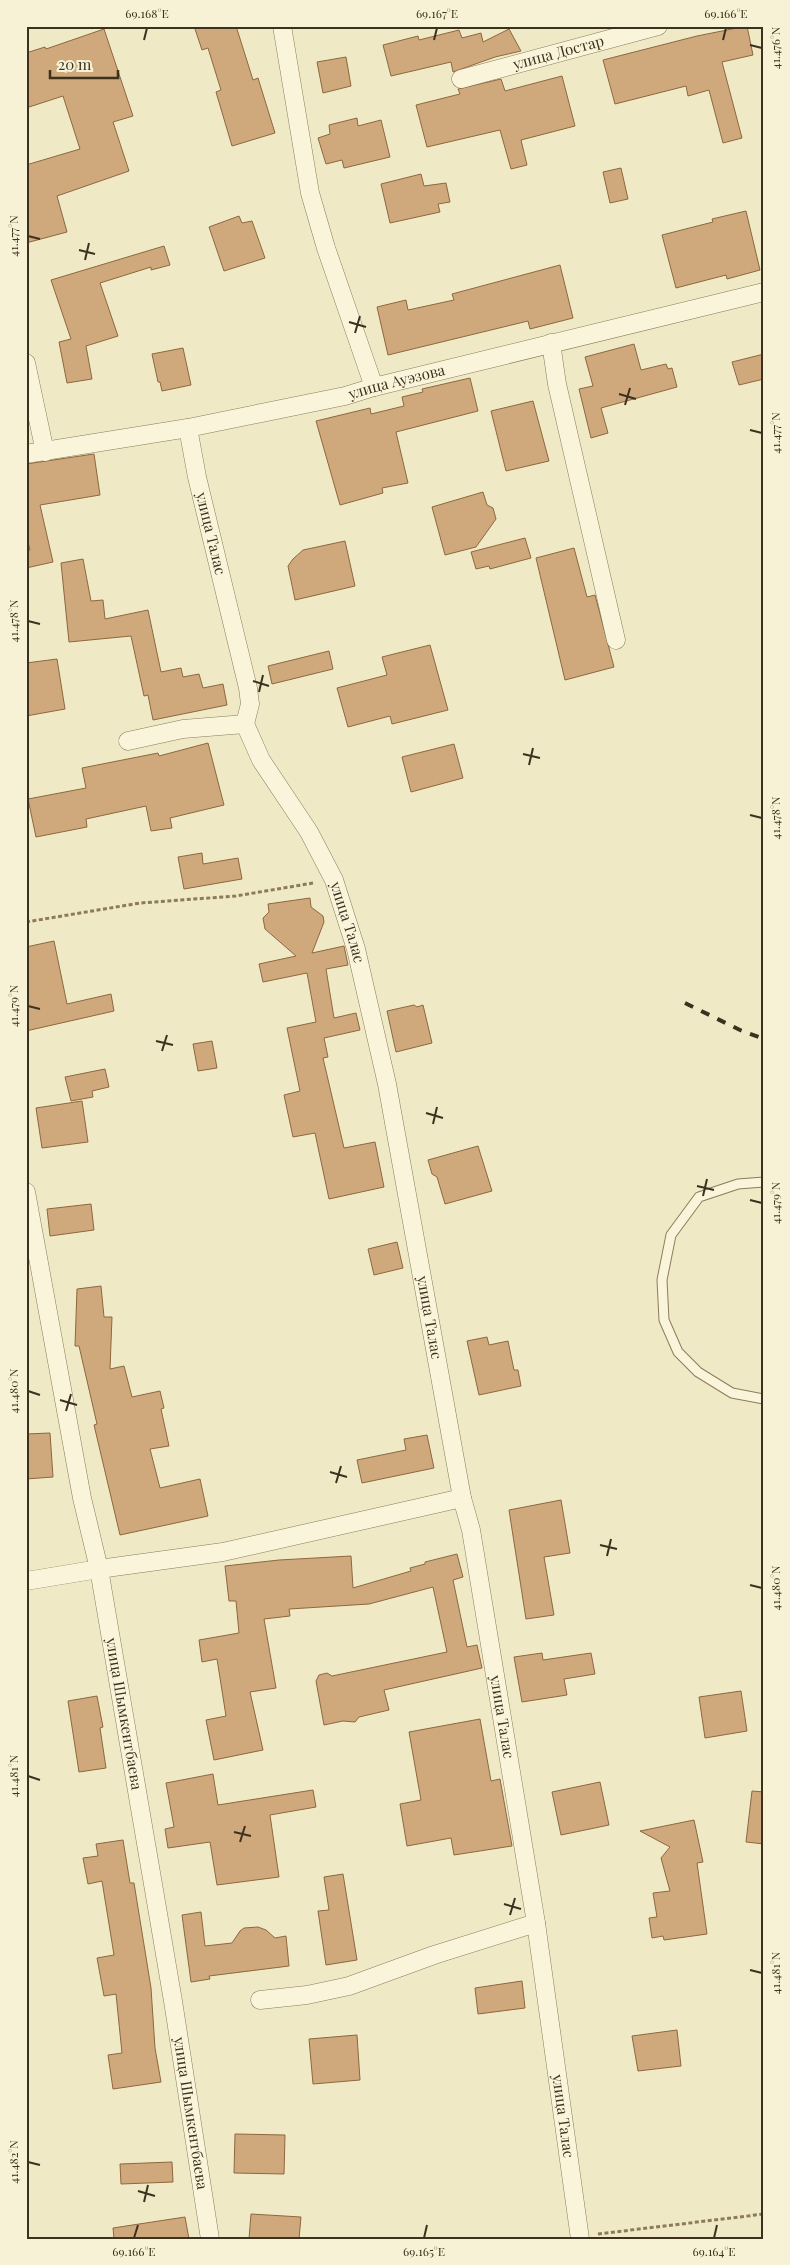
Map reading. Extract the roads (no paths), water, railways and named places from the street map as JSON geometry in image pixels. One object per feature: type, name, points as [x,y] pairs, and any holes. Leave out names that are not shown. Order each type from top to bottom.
[{"type":"street","points":[[282,26],[310,193],[326,248],[374,387]]},
{"type":"street","name":"улица Достар","points":[[461,79],[658,26]]},
{"type":"street","name":"улица Ауэзова","points":[[26,454],[188,428],[345,396],[374,387],[764,292]]},
{"type":"street","points":[[551,344],[557,384],[616,640]]},
{"type":"street","points":[[26,363],[45,452]]},
{"type":"street","name":"улица Талас","points":[[188,428],[197,477],[248,688],[250,704],[245,724],[261,760],[309,832],[334,880],[356,949],[387,1084],[462,1498],[470,1530],[536,1923],[579,2237]]},
{"type":"street","points":[[128,741],[183,729],[245,724]]},
{"type":"street","name":"улица Шымкентбаева","points":[[26,1192],[82,1498],[99,1569],[173,2001],[210,2239]]},
{"type":"street","points":[[26,1581],[223,1552],[462,1498]]},
{"type":"street","points":[[260,2000],[307,1995],[350,1986],[434,1955],[536,1923]]},
{"type":"lane","points":[[764,1182],[738,1184],[699,1197],[671,1235],[662,1280],[664,1320],[678,1352],[698,1372],[732,1393],[764,1399]]},
{"type":"railway","points":[[685,1003],[740,1030],[764,1039]]}]
